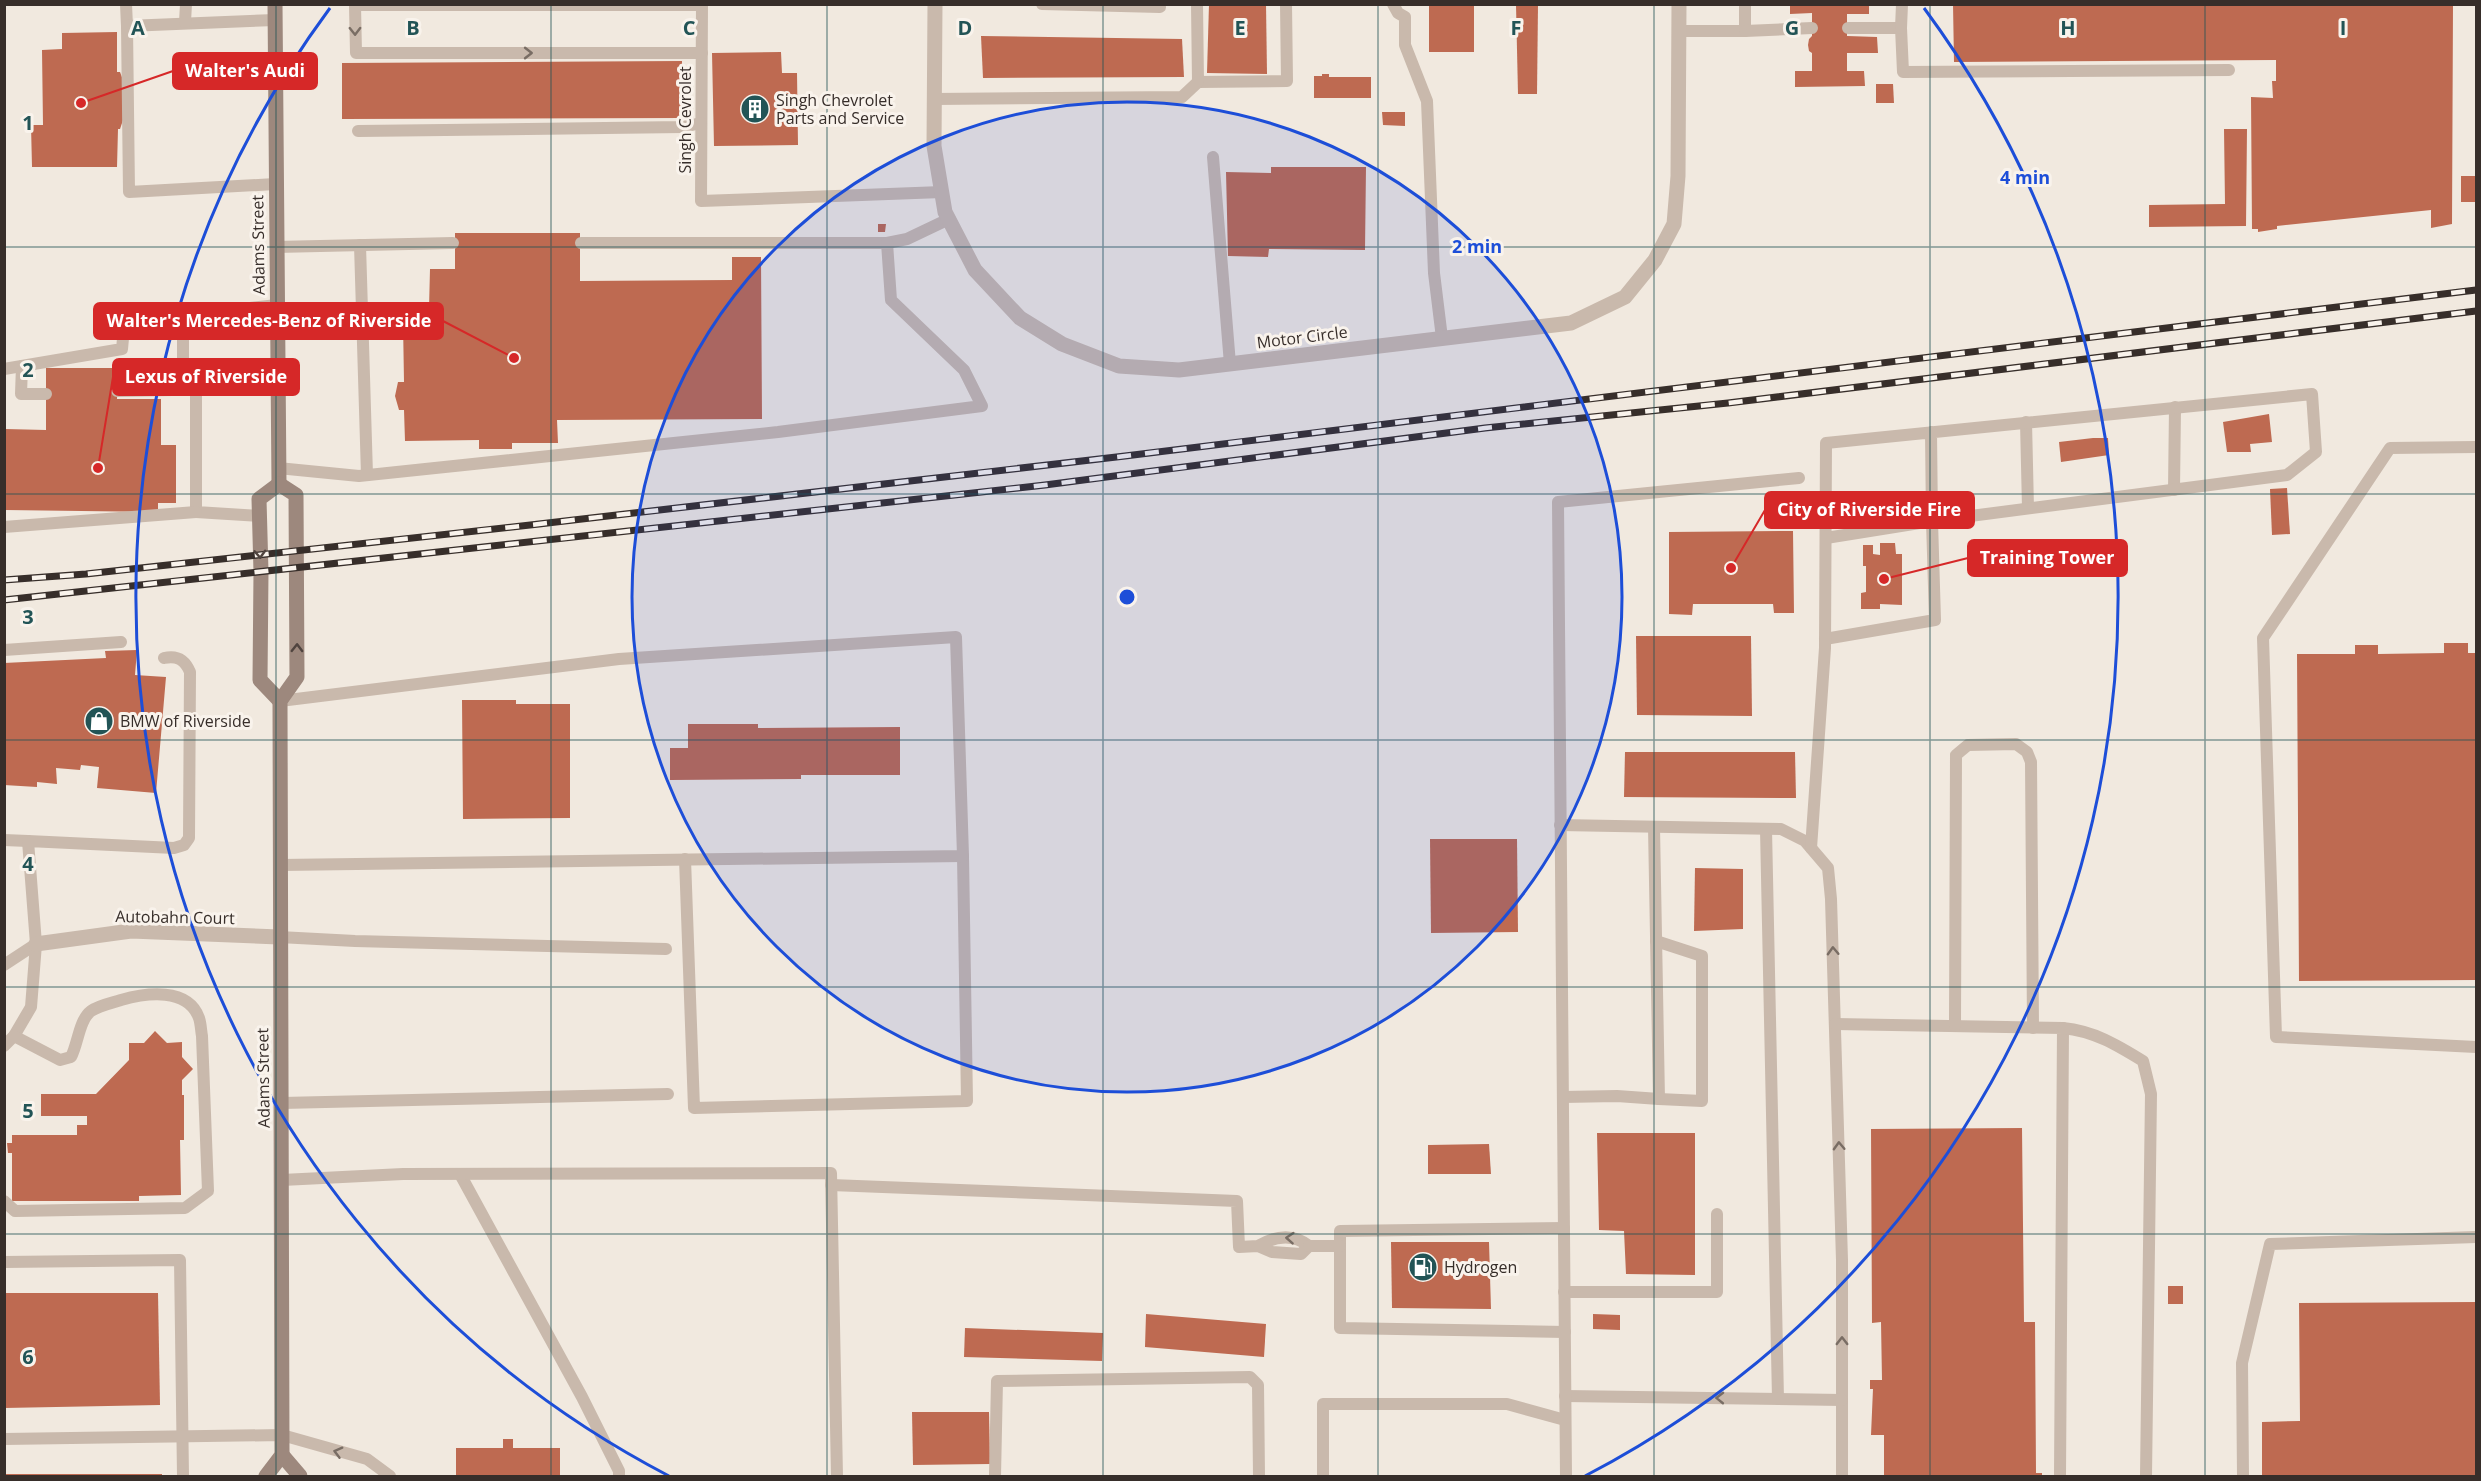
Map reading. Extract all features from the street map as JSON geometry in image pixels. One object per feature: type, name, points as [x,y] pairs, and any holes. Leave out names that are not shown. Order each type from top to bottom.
[{"type":"main road","name":"Adams Street","points":[[275,12],[279,484]]},
{"type":"main road","points":[[279,484],[296,495],[298,568],[297,677],[280,701],[260,680],[259,499],[279,484]]},
{"type":"main road","name":"Adams Street","points":[[280,701],[282,1455]]},
{"type":"main road","points":[[266,1476],[282,1455],[300,1476]]},
{"type":"street","name":"Motor Circle","points":[[935,4],[934,146],[949,219],[975,270],[1020,318],[1062,344],[1119,366],[1179,370],[1571,323],[1625,297],[1655,260],[1674,224],[1678,176],[1679,4]]},
{"type":"street","name":"Autobahn Court","points":[[36,944],[131,931],[279,937]]},
{"type":"lane","points":[[126,4],[129,192],[275,184]]},
{"type":"lane","points":[[186,4],[186,22]]},
{"type":"lane","points":[[1042,4],[1160,8]]},
{"type":"lane","points":[[1197,4],[1198,82]]},
{"type":"lane","points":[[934,99],[1182,97],[1198,82],[1287,81],[1286,4]]},
{"type":"lane","points":[[1393,4],[1398,13],[1405,17],[1405,45],[1427,101],[1434,273],[1442,338]]},
{"type":"lane","points":[[1745,4],[1745,31]]},
{"type":"lane","points":[[1902,4],[1903,72],[2229,70]]},
{"type":"lane","points":[[702,5],[355,5],[356,53],[702,53]]},
{"type":"lane","name":"Singh Cevrolet","points":[[702,5],[701,201],[942,192]]},
{"type":"lane","points":[[127,26],[275,12]]},
{"type":"lane","points":[[1680,31],[1812,28]]},
{"type":"lane","points":[[1848,28],[1901,28]]},
{"type":"lane","points":[[358,131],[682,127],[701,123]]},
{"type":"lane","points":[[1213,157],[1230,364]]},
{"type":"lane","points":[[581,243],[887,243],[907,239],[949,219]]},
{"type":"lane","points":[[276,248],[453,243]]},
{"type":"lane","points":[[278,468],[367,475],[778,432],[982,406],[964,370],[891,300],[887,243]]},
{"type":"lane","points":[[360,245],[367,475]]},
{"type":"lane","points":[[4,369],[122,349],[124,328],[183,316],[277,304]]},
{"type":"lane","points":[[183,316],[183,365]]},
{"type":"lane","points":[[22,366],[21,394],[46,394]]},
{"type":"lane","points":[[117,391],[277,388]]},
{"type":"lane","points":[[196,390],[196,512]]},
{"type":"lane","points":[[1811,848],[1825,639],[1826,442],[2312,393],[2316,452],[2287,475],[1932,521],[1826,538]]},
{"type":"lane","points":[[2174,490],[2175,407]]},
{"type":"lane","points":[[2026,422],[2028,508]]},
{"type":"lane","points":[[1825,639],[1935,620],[1931,432]]},
{"type":"lane","points":[[2476,447],[2390,448],[2263,638],[2276,1037],[2476,1047]]},
{"type":"lane","points":[[1566,1476],[1558,502],[1798,478]]},
{"type":"lane","points":[[4,527],[196,512],[260,516]]},
{"type":"lane","points":[[280,701],[619,659],[956,637],[963,856],[967,1101],[694,1108],[685,859]]},
{"type":"lane","points":[[4,650],[121,642]]},
{"type":"lane","points":[[4,840],[174,848],[184,845],[189,838],[190,672],[187,663],[179,658],[164,658]]},
{"type":"lane","points":[[1955,1026],[1956,755],[1968,745],[2016,744],[2027,752],[2031,762],[2033,1028]]},
{"type":"lane","points":[[1560,825],[1781,829],[1805,841],[1828,868],[1832,899],[1842,1260],[1842,1476]]},
{"type":"lane","points":[[1654,827],[1659,1100]]},
{"type":"lane","points":[[1766,829],[1779,1399]]},
{"type":"lane","points":[[4,1046],[14,1036],[31,1007],[36,944],[28,841]]},
{"type":"lane","points":[[279,865],[963,856]]},
{"type":"lane","points":[[279,937],[666,949]]},
{"type":"lane","points":[[1563,1097],[1617,1096],[1702,1101],[1702,956],[1656,941]]},
{"type":"lane","points":[[4,965],[36,944]]},
{"type":"lane","points":[[4,1201],[15,1211],[184,1208],[208,1191],[202,1036],[199,1017],[186,1002],[171,994],[136,996],[102,1006],[89,1012],[71,1057],[60,1060],[14,1036]]},
{"type":"lane","points":[[1835,1024],[2085,1030],[2110,1041],[2142,1061],[2151,1094],[2146,1476]]},
{"type":"lane","points":[[2060,1476],[2063,1028]]},
{"type":"lane","points":[[282,1103],[668,1094]]},
{"type":"lane","points":[[282,1180],[460,1174],[831,1173],[837,1476]]},
{"type":"lane","points":[[460,1174],[582,1397],[619,1471],[619,1476]]},
{"type":"lane","points":[[831,1185],[1237,1202],[1239,1247],[1258,1246],[1272,1252],[1300,1254],[1309,1246],[1340,1246]]},
{"type":"lane","points":[[1564,1292],[1717,1292],[1717,1214]]},
{"type":"lane","points":[[1564,1228],[1340,1231],[1340,1328],[1565,1332]]},
{"type":"lane","points":[[2243,1476],[2242,1363],[2270,1244],[2476,1237]]},
{"type":"lane","points":[[4,1262],[180,1260],[183,1476]]},
{"type":"lane","points":[[995,1476],[997,1381],[1250,1377],[1258,1384],[1259,1476]]},
{"type":"lane","points":[[1565,1396],[1842,1400]]},
{"type":"lane","points":[[1323,1476],[1323,1404],[1507,1404],[1565,1420]]},
{"type":"lane","points":[[4,1439],[282,1435],[367,1460],[390,1476]]},
{"type":"building","points":[[1209,4],[1266,4],[1267,74],[1207,73]]},
{"type":"building","points":[[1429,4],[1474,4],[1474,52],[1429,52]]},
{"type":"building","points":[[1790,4],[1869,4],[1869,14],[1847,14],[1847,36],[1877,37],[1878,53],[1847,53],[1847,71],[1864,71],[1865,86],[1795,87],[1795,71],[1812,71],[1812,53],[1808,45],[1812,36],[1812,13],[1790,14]]},
{"type":"building","points":[[1953,4],[2453,4],[2452,224],[2431,228],[2431,210],[2277,226],[2277,229],[2258,232],[2258,229],[2252,229],[2251,97],[2273,98],[2272,81],[2276,81],[2276,60],[1954,62]]},
{"type":"building","points":[[1516,5],[1538,5],[1537,94],[1518,94]]},
{"type":"building","points":[[117,32],[117,72],[120,72],[123,80],[123,120],[118,129],[117,167],[32,167],[31,125],[43,125],[42,50],[62,49],[62,33]]},
{"type":"building","points":[[981,36],[1182,39],[1184,77],[983,78]]},
{"type":"building","name":"Singh Chevrolet Parts and Service","points":[[781,52],[782,73],[797,73],[798,145],[714,146],[712,53]]},
{"type":"building","points":[[682,61],[682,118],[342,119],[342,63]]},
{"type":"building","points":[[1322,74],[1329,74],[1329,77],[1371,77],[1371,98],[1314,98],[1314,76],[1322,76]]},
{"type":"building","points":[[1876,84],[1893,84],[1894,103],[1876,103]]},
{"type":"building","points":[[1382,112],[1405,112],[1405,126],[1383,125]]},
{"type":"building","points":[[2224,129],[2247,129],[2246,226],[2149,227],[2149,205],[2225,204]]},
{"type":"building","points":[[1271,167],[1366,167],[1365,250],[1269,249],[1268,257],[1228,256],[1226,172],[1271,173]]},
{"type":"building","points":[[2461,176],[2476,176],[2476,202],[2461,202]]},
{"type":"building","points":[[878,224],[886,224],[885,232],[878,232]]},
{"type":"building","points":[[455,233],[580,233],[580,281],[732,280],[732,257],[761,257],[762,419],[557,420],[558,443],[512,443],[512,449],[479,449],[479,440],[405,441],[404,410],[399,410],[395,396],[398,382],[404,382],[403,322],[420,320],[429,309],[430,269],[455,269]]},
{"type":"building","points":[[46,368],[118,368],[117,399],[161,399],[161,445],[176,445],[176,503],[158,503],[158,512],[5,510],[5,429],[46,430]]},
{"type":"building","points":[[2269,414],[2272,442],[2250,444],[2251,452],[2227,452],[2223,422]]},
{"type":"building","points":[[2108,438],[2109,455],[2061,462],[2059,442]]},
{"type":"building","points":[[2287,488],[2290,534],[2272,535],[2270,489]]},
{"type":"building","points":[[1793,531],[1794,613],[1774,613],[1773,604],[1693,604],[1692,615],[1669,614],[1669,532]]},
{"type":"building","points":[[1880,543],[1895,543],[1896,554],[1902,554],[1902,605],[1880,604],[1880,609],[1861,609],[1861,593],[1866,592],[1863,545],[1873,545],[1873,554],[1880,555]]},
{"type":"building","points":[[1636,636],[1751,636],[1752,716],[1637,715]]},
{"type":"building","points":[[2444,643],[2468,643],[2468,653],[2476,653],[2476,980],[2299,981],[2297,654],[2355,654],[2355,645],[2378,645],[2378,654],[2444,653]]},
{"type":"building","points":[[137,650],[135,675],[166,677],[156,793],[97,788],[99,767],[81,765],[80,770],[56,768],[57,784],[37,782],[37,787],[4,785],[4,663],[106,658],[105,651]]},
{"type":"building","points":[[462,700],[516,700],[516,704],[570,704],[570,818],[463,819]]},
{"type":"building","points":[[688,724],[758,724],[758,728],[900,727],[900,775],[801,775],[801,779],[670,780],[670,748],[688,748]]},
{"type":"building","points":[[1625,752],[1795,752],[1796,798],[1624,797]]},
{"type":"building","points":[[1430,839],[1517,839],[1518,932],[1431,933]]},
{"type":"building","points":[[1695,868],[1743,869],[1743,929],[1694,931]]},
{"type":"building","points":[[155,1031],[167,1043],[182,1042],[182,1057],[193,1069],[182,1080],[184,1140],[180,1140],[181,1195],[139,1196],[139,1201],[12,1201],[12,1153],[8,1153],[7,1143],[12,1143],[12,1135],[77,1135],[77,1125],[87,1125],[87,1116],[41,1116],[41,1094],[96,1094],[129,1060],[129,1043],[144,1043]]},
{"type":"building","points":[[2022,1128],[2024,1322],[2035,1322],[2036,1473],[2042,1473],[2042,1476],[1884,1476],[1884,1435],[1871,1435],[1873,1389],[1870,1389],[1870,1380],[1882,1380],[1881,1322],[1872,1323],[1871,1129]]},
{"type":"building","points":[[1597,1133],[1695,1133],[1695,1275],[1626,1274],[1624,1231],[1599,1230]]},
{"type":"building","points":[[1489,1144],[1491,1174],[1428,1174],[1428,1145]]},
{"type":"building","points":[[1391,1242],[1489,1242],[1491,1309],[1392,1308]]},
{"type":"building","points":[[2168,1286],[2183,1286],[2183,1304],[2168,1304]]},
{"type":"building","points":[[4,1293],[158,1293],[160,1405],[4,1408]]},
{"type":"building","points":[[2476,1302],[2476,1476],[2262,1476],[2262,1422],[2300,1421],[2299,1303]]},
{"type":"building","points":[[1146,1314],[1266,1324],[1264,1357],[1145,1347]]},
{"type":"building","points":[[1593,1314],[1620,1315],[1620,1330],[1593,1329]]},
{"type":"building","points":[[965,1328],[1103,1333],[1102,1361],[964,1357]]},
{"type":"building","points":[[912,1412],[989,1412],[990,1464],[913,1465]]},
{"type":"building","points":[[503,1439],[513,1439],[513,1448],[560,1448],[560,1476],[456,1476],[456,1448],[503,1448]]},
{"type":"building","points":[[4,1474],[162,1474],[162,1476],[4,1476]]},
{"type":"railway","points":[[4,580],[86,574],[539,524],[1125,456],[2476,290]]},
{"type":"railway","points":[[4,600],[1045,485],[1485,428],[1728,403],[2476,311]]},
{"type":"place","name":"Walter's Audi","points":[[81,103]]},
{"type":"place","name":"Singh Chevrolet Parts and Service","points":[[755,109]]},
{"type":"place","name":"Walter's Mercedes-Benz of Riverside","points":[[514,358]]},
{"type":"place","name":"Lexus of Riverside","points":[[98,468]]},
{"type":"place","name":"City of Riverside Fire","points":[[1731,568]]},
{"type":"place","name":"Training Tower","points":[[1884,579]]},
{"type":"place","name":"BMW of Riverside","points":[[99,721]]},
{"type":"place","name":"Hydrogen","points":[[1423,1267]]}]
